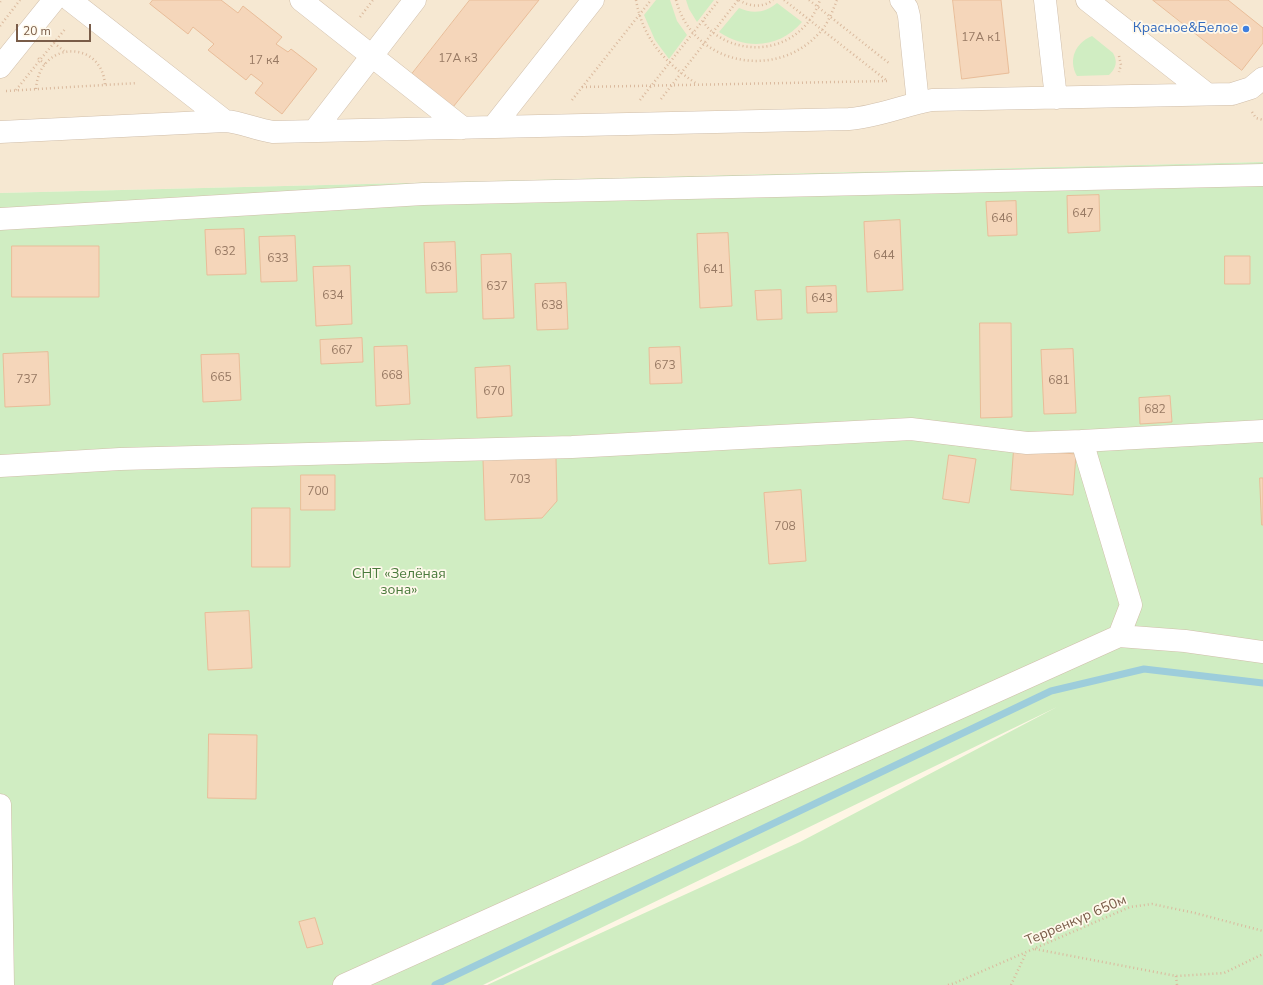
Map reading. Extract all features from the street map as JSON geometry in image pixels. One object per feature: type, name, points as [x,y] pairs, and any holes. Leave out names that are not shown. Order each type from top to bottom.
[{"type":"street","points":[[0,67],[54,0]]},
{"type":"street","points":[[301,0],[463,128]]},
{"type":"street","points":[[314,131],[415,0]]},
{"type":"street","points":[[493,127],[593,0]]},
{"type":"street","points":[[901,0],[907,8],[909,16],[917,95]]},
{"type":"street","points":[[1044,0],[1056,98]]},
{"type":"street","points":[[1087,0],[1207,94]]},
{"type":"street","points":[[75,4],[225,121]]},
{"type":"street","points":[[0,132],[225,121],[240,123],[265,131],[314,131],[849,119],[871,116],[917,95],[932,100],[1232,94],[1250,88],[1263,78]]},
{"type":"street","points":[[0,219],[423,194],[1263,175]]},
{"type":"street","points":[[0,466],[120,460],[572,447],[911,429],[1027,443],[1263,431]]},
{"type":"street","points":[[1082,441],[1131,605],[1119,636]]},
{"type":"street","points":[[344,985],[1119,636],[1185,641],[1263,652]]},
{"type":"street","points":[[0,805],[3,985]]},
{"type":"path","points":[[0,26],[20,0]]},
{"type":"path","points":[[636,0],[650,40],[669,64],[699,84]]},
{"type":"path","points":[[552,126],[651,0]]},
{"type":"path","points":[[676,0],[681,14],[693,33],[704,43],[715,51],[733,58],[751,61],[770,60],[788,55],[805,46],[822,30],[830,17],[837,0]]},
{"type":"path","points":[[632,124],[652,86],[719,0]]},
{"type":"path","points":[[632,124],[672,85],[739,0],[746,4],[755,6],[764,5],[773,0]]},
{"type":"path","points":[[784,0],[887,80],[917,95]]},
{"type":"path","points":[[809,0],[917,95]]},
{"type":"path","points":[[703,21],[707,27],[724,40],[739,46],[760,48],[781,43],[798,33],[810,21],[818,7],[820,0]]},
{"type":"path","points":[[45,64],[40,60],[54,43],[75,4]]},
{"type":"path","points":[[54,43],[65,52]]},
{"type":"path","points":[[36,89],[37,78],[45,64],[56,55],[75,51],[89,56],[96,62],[102,72],[105,85]]},
{"type":"path","points":[[582,87],[887,80]]},
{"type":"path","points":[[0,91],[174,81]]},
{"type":"path","name":"Терренкур 650м","points":[[948,985],[1026,953],[1130,907],[1152,904],[1195,913],[1263,931]]},
{"type":"path","points":[[1035,949],[1176,976],[1224,974],[1263,954]]},
{"type":"path","points":[[1011,985],[1026,953]]},
{"type":"path","points":[[1176,976],[1178,985]]},
{"type":"shaded area","points":[[0,0],[1263,0],[1263,162],[0,193]]},
{"type":"green space","points":[[656,0],[670,0],[677,21],[687,35],[669,59],[655,40],[644,15]]},
{"type":"green space","points":[[686,0],[714,0],[697,22],[689,9]]},
{"type":"green space","points":[[777,3],[802,22],[784,37],[763,44],[752,44],[730,38],[719,32],[739,8],[759,12],[768,9]]},
{"type":"green space","points":[[1092,36],[1113,53],[1116,62],[1115,67],[1109,75],[1077,76],[1074,70],[1073,58],[1081,43]]},
{"type":"green space","name":"СНТ «Зелёная зона»","points":[[1263,162],[1263,985],[487,985],[800,842],[1057,707],[483,985],[0,985],[0,193]]},
{"type":"building","points":[[153,0],[221,0],[238,13],[243,6],[282,37],[276,44],[288,52],[291,49],[317,69],[282,114],[255,93],[263,83],[251,74],[246,80],[208,50],[214,44],[193,27],[188,34],[150,4]]},
{"type":"building","points":[[470,0],[539,0],[453,107],[412,74]]},
{"type":"building","points":[[953,0],[1001,0],[1009,73],[962,79]]},
{"type":"building","points":[[1153,0],[1228,0],[1263,28],[1263,43],[1242,70]]},
{"type":"building","points":[[1099,195],[1100,231],[1068,233],[1067,196]]},
{"type":"building","points":[[1016,201],[1017,235],[988,236],[986,202]]},
{"type":"building","points":[[900,220],[903,290],[867,292],[864,222]]},
{"type":"building","points":[[244,229],[246,274],[207,275],[205,230]]},
{"type":"building","points":[[728,233],[732,306],[700,308],[697,234]]},
{"type":"building","points":[[295,236],[297,281],[261,282],[259,237]]},
{"type":"building","points":[[455,242],[457,292],[426,293],[424,243]]},
{"type":"building","points":[[12,246],[99,246],[99,297],[12,297]]},
{"type":"building","points":[[511,254],[514,318],[483,319],[481,255]]},
{"type":"building","points":[[1225,256],[1250,256],[1250,284],[1225,284]]},
{"type":"building","points":[[350,266],[352,324],[316,326],[313,267]]},
{"type":"building","points":[[566,283],[568,329],[537,330],[535,284]]},
{"type":"building","points":[[836,286],[837,312],[807,313],[806,287]]},
{"type":"building","points":[[781,290],[782,319],[757,320],[755,291]]},
{"type":"building","points":[[980,323],[1011,323],[1012,417],[981,418]]},
{"type":"building","points":[[362,338],[363,362],[321,364],[320,340]]},
{"type":"building","points":[[407,346],[410,404],[376,406],[374,347]]},
{"type":"building","points":[[680,347],[682,383],[650,384],[649,348]]},
{"type":"building","points":[[1073,349],[1076,413],[1044,414],[1041,350]]},
{"type":"building","points":[[48,352],[50,405],[5,407],[3,354]]},
{"type":"building","points":[[239,354],[241,400],[203,402],[201,355]]},
{"type":"building","points":[[510,366],[512,416],[477,418],[475,368]]},
{"type":"building","points":[[1170,396],[1172,422],[1140,424],[1139,398]]},
{"type":"building","points":[[1014,449],[1076,454],[1073,495],[1011,490]]},
{"type":"building","points":[[949,455],[976,459],[969,503],[943,499]]},
{"type":"building","points":[[556,458],[557,501],[542,518],[485,520],[483,460]]},
{"type":"building","points":[[301,475],[335,475],[335,510],[301,510]]},
{"type":"building","points":[[1260,478],[1263,478],[1263,525],[1262,525]]},
{"type":"building","points":[[801,490],[806,561],[769,564],[764,493]]},
{"type":"building","points":[[252,508],[290,508],[290,567],[252,567]]},
{"type":"building","points":[[249,611],[252,668],[208,670],[205,613]]},
{"type":"building","points":[[209,734],[257,735],[256,799],[208,798]]},
{"type":"building","points":[[315,918],[323,944],[307,948],[299,922]]},
{"type":"waterway","points":[[435,985],[1051,691],[1144,669],[1263,683]]},
{"type":"place","name":"Красное&Белое","points":[[1246,29]]}]
